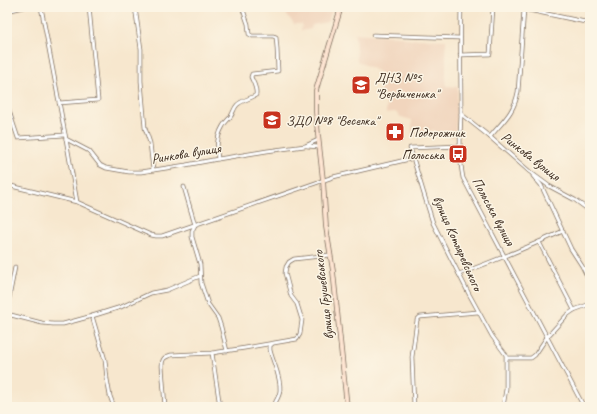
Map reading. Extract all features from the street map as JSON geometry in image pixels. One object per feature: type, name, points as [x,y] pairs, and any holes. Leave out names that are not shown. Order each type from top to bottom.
[{"type":"main road","name":"вулиця Грушевського","points":[[341,7],[316,90],[316,112],[326,227],[347,407]]},
{"type":"street","points":[[7,11],[24,7]]},
{"type":"street","points":[[41,7],[77,202]]},
{"type":"street","points":[[59,103],[98,100],[89,7]]},
{"type":"street","points":[[136,7],[145,128],[150,143],[153,170]]},
{"type":"street","points":[[218,159],[217,144],[219,134],[223,126],[236,106],[256,95],[257,91],[251,77],[252,74],[278,71],[276,37],[252,36],[250,34],[242,7]]},
{"type":"street","name":"Польська вулиця","points":[[461,7],[460,146],[461,165],[464,178],[584,407]]},
{"type":"street","points":[[460,55],[490,54],[493,7]]},
{"type":"street","points":[[514,7],[590,23]]},
{"type":"street","points":[[490,137],[511,111],[516,100],[518,92],[524,9]]},
{"type":"street","points":[[373,35],[460,38]]},
{"type":"street","points":[[7,104],[18,138],[65,137]]},
{"type":"street","name":"Ринкова вулиця","points":[[461,114],[530,172],[549,186],[588,207],[590,211]]},
{"type":"street","name":"Ринкова вулиця","points":[[65,137],[88,151],[100,165],[106,168],[128,172],[153,170],[305,146],[318,140]]},
{"type":"street","points":[[305,146],[319,147]]},
{"type":"street","points":[[7,185],[77,202],[144,232],[156,236],[162,236],[323,180],[414,158],[410,148],[460,146]]},
{"type":"street","name":"вулиця Котляревського","points":[[414,158],[433,223],[478,312],[507,358]]},
{"type":"street","points":[[530,172],[541,185],[571,249],[590,282]]},
{"type":"street","points":[[184,187],[194,225],[192,237],[200,264],[201,283],[208,304],[218,318],[227,351]]},
{"type":"street","points":[[459,274],[540,242],[562,231]]},
{"type":"street","points":[[540,242],[574,310]]},
{"type":"street","points":[[165,407],[162,361],[165,357],[171,355],[227,351],[297,339],[302,329],[302,320],[297,304],[291,296],[285,272],[286,267],[289,262],[294,259],[330,255]]},
{"type":"street","points":[[7,308],[15,267]]},
{"type":"street","points":[[7,314],[36,322],[63,324],[121,306],[151,293],[167,290],[200,276]]},
{"type":"street","points":[[503,407],[506,389],[507,358],[531,358],[535,355],[547,337],[563,320],[574,310],[590,304]]},
{"type":"street","name":"вулиця Котляревського","points":[[414,407],[412,358],[417,320],[420,317],[478,312]]},
{"type":"street","points":[[92,316],[105,360],[107,379],[114,407]]},
{"type":"street","points":[[272,344],[270,346],[270,350],[277,372],[280,390],[273,407]]},
{"type":"street","points":[[212,353],[220,407]]},
{"type":"shaded area","points":[[283,7],[333,7],[328,22],[312,25],[311,29],[301,31],[302,24],[294,24],[283,10]]},
{"type":"shaded area","points":[[355,33],[400,36],[411,40],[446,40],[446,86],[458,87],[455,137],[437,136],[433,129],[429,135],[412,133],[412,120],[401,117],[395,112],[386,113],[387,96],[380,95],[379,72],[357,61]]},
{"type":"place","name":"ДНЗ №5 \"Вербиченька\"","points":[[361,85]]},
{"type":"place","name":"ЗДО №8 \"Веселка\"","points":[[272,120]]},
{"type":"place","name":"Подорожник","points":[[395,132]]},
{"type":"place","name":"Польська","points":[[458,154]]}]
